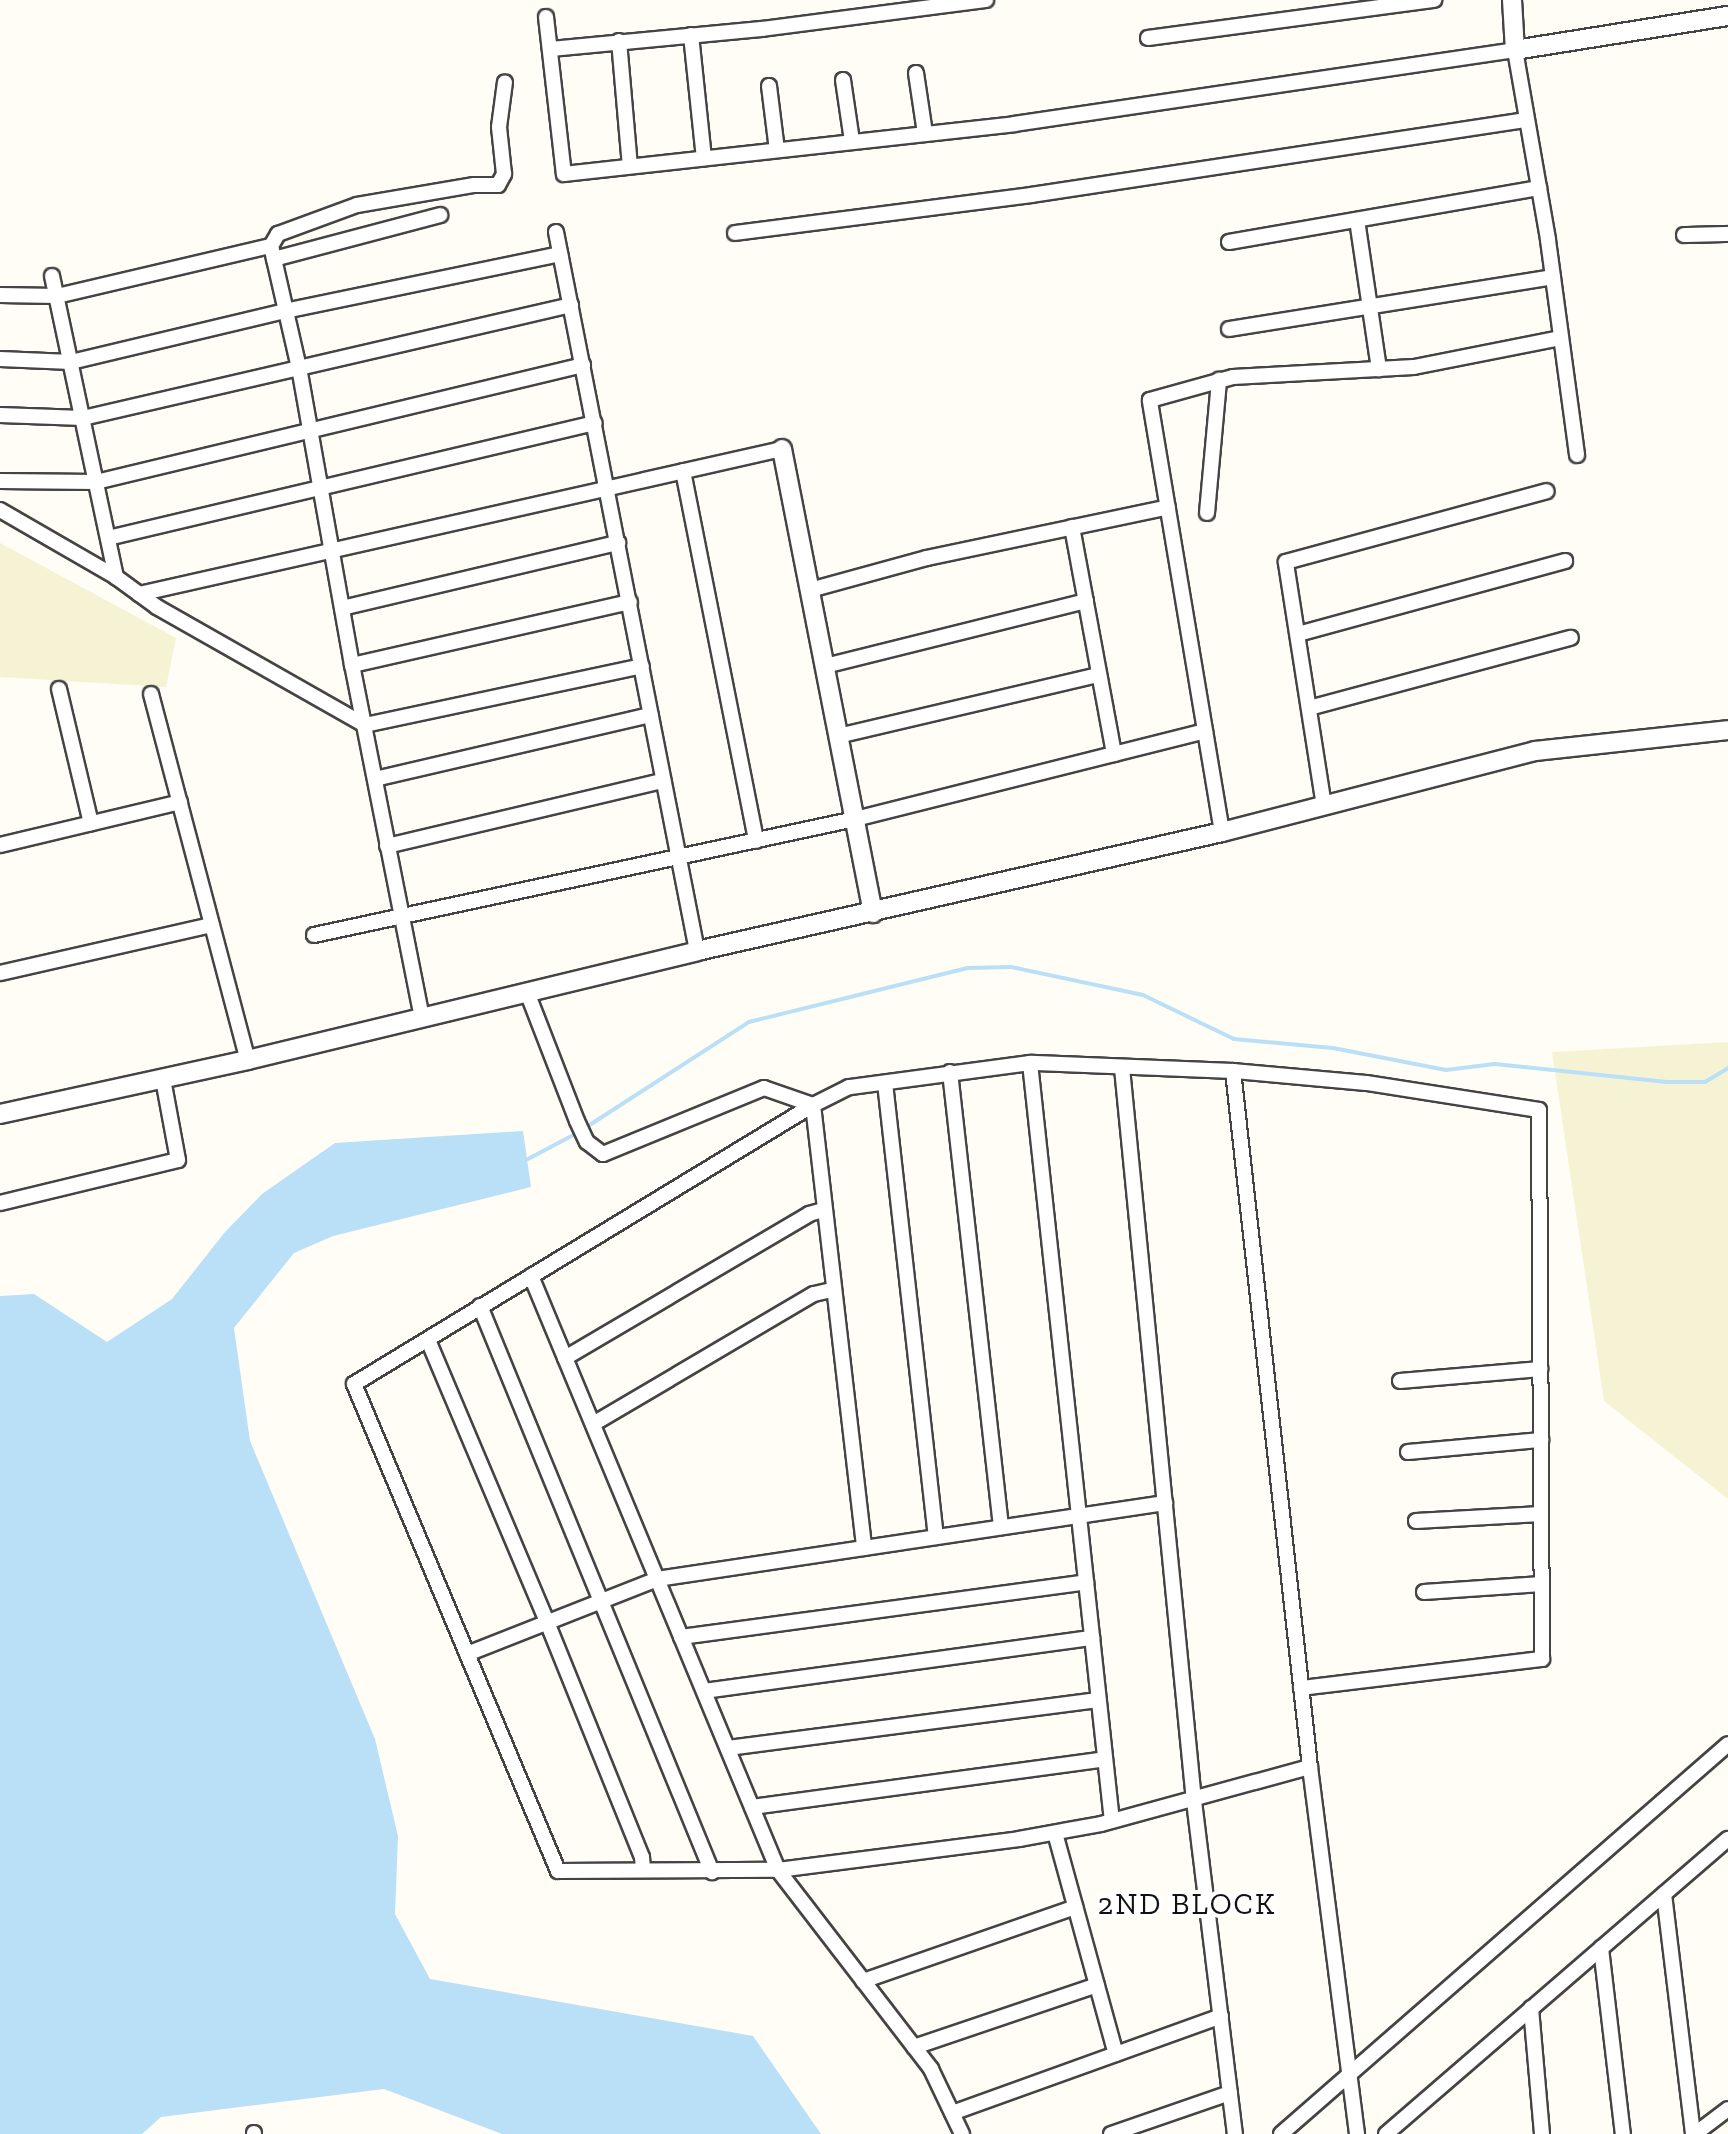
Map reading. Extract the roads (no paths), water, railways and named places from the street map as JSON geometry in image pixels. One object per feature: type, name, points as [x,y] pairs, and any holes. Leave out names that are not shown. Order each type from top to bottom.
[{"type":"street","points":[[550,49],[986,0]]},
{"type":"street","points":[[1148,38],[1434,0]]},
{"type":"street","points":[[1512,0],[1515,50],[1553,277],[1577,455]]},
{"type":"street","points":[[546,17],[564,174],[1058,118],[1728,16]]},
{"type":"street","points":[[691,35],[704,158]]},
{"type":"street","points":[[619,41],[630,166]]},
{"type":"street","points":[[916,73],[925,133]]},
{"type":"street","points":[[843,80],[852,141]]},
{"type":"street","points":[[422,1018],[352,665],[299,368],[272,252],[278,234],[357,205],[474,185],[498,185],[504,174],[499,127],[505,82]]},
{"type":"street","points":[[769,86],[777,150]]},
{"type":"street","points":[[735,233],[1031,195],[1526,120]]},
{"type":"street","points":[[1229,242],[1539,188]]},
{"type":"street","points":[[0,295],[57,296],[440,215]]},
{"type":"street","points":[[1357,220],[1379,369]]},
{"type":"street","points":[[556,232],[697,951]]},
{"type":"street","points":[[1684,235],[1728,234]]},
{"type":"street","points":[[0,359],[71,362],[285,311],[560,254]]},
{"type":"street","points":[[52,276],[116,577]]},
{"type":"street","points":[[1229,329],[1553,277]]},
{"type":"street","points":[[0,415],[83,418],[571,305]]},
{"type":"street","points":[[1222,832],[1150,400],[1219,380],[1414,367],[1561,338]]},
{"type":"street","points":[[0,481],[96,482],[583,365]]},
{"type":"street","points":[[1207,513],[1219,380]]},
{"type":"street","points":[[108,538],[595,423]]},
{"type":"street","points":[[139,594],[332,553],[782,449],[873,913]]},
{"type":"street","points":[[683,471],[756,841]]},
{"type":"street","points":[[1324,806],[1286,562],[1547,491]]},
{"type":"street","points":[[810,590],[927,558],[1168,507]]},
{"type":"street","points":[[0,510],[365,725],[642,666]]},
{"type":"street","points":[[1072,527],[1114,754]]},
{"type":"street","points":[[342,608],[618,543]]},
{"type":"street","points":[[1298,634],[1565,561]]},
{"type":"street","points":[[825,666],[1086,601]]},
{"type":"street","points":[[352,665],[630,602]]},
{"type":"street","points":[[1309,708],[1571,638]]},
{"type":"street","points":[[838,736],[1099,675]]},
{"type":"street","points":[[59,689],[91,823]]},
{"type":"street","points":[[151,694],[248,1060]]},
{"type":"street","points":[[375,779],[651,715]]},
{"type":"street","points":[[0,1114],[248,1060],[697,951],[1222,832],[1535,751],[1728,730]]},
{"type":"street","points":[[314,935],[855,819],[1205,731]]},
{"type":"street","points":[[387,846],[663,781]]},
{"type":"street","points":[[0,845],[180,802]]},
{"type":"street","points":[[0,973],[212,925]]},
{"type":"street","points":[[527,992],[582,1130],[603,1154],[764,1088],[813,1105]]},
{"type":"street","points":[[1030,1063],[1112,1821]]},
{"type":"street","points":[[1301,1688],[1542,1659],[1539,1110],[1366,1083],[1233,1071],[1030,1063],[849,1087],[813,1105],[354,1384],[558,1871],[643,1868],[712,1872],[778,1870],[1055,1833],[1194,1801],[1310,1767]]},
{"type":"street","points":[[1122,1068],[1194,1801],[1235,2134]]},
{"type":"street","points":[[1233,1071],[1310,1767],[1352,2075],[1357,2134]]},
{"type":"street","points":[[950,1072],[1001,1527]]},
{"type":"street","points":[[0,1203],[178,1160],[163,1079]]},
{"type":"street","points":[[885,1083],[936,1537]]},
{"type":"street","points":[[813,1105],[864,1548]]},
{"type":"street","points":[[565,1358],[809,1214],[823,1210]]},
{"type":"street","points":[[531,1276],[778,1870],[931,2069],[962,2134]]},
{"type":"street","points":[[593,1424],[814,1294],[832,1290]]},
{"type":"street","points":[[480,1306],[712,1872]]},
{"type":"street","points":[[428,1340],[547,1622],[642,1857],[643,1868]]},
{"type":"street","points":[[1400,1381],[1540,1369]]},
{"type":"street","points":[[1408,1452],[1541,1440]]},
{"type":"street","points":[[467,1654],[657,1579],[1165,1503]]},
{"type":"street","points":[[1416,1521],[1541,1514]]},
{"type":"street","points":[[681,1637],[1086,1582]]},
{"type":"street","points":[[1424,1592],[1542,1584]]},
{"type":"street","points":[[704,1691],[1092,1638]]},
{"type":"street","points":[[728,1748],[1098,1700]]},
{"type":"street","points":[[1281,2134],[1728,1744]]},
{"type":"street","points":[[752,1807],[1105,1759]]},
{"type":"street","points":[[1055,1833],[1116,2054]]},
{"type":"street","points":[[1386,2134],[1728,1839]]},
{"type":"street","points":[[1664,1894],[1694,2134],[1728,2109]]},
{"type":"street","points":[[863,1981],[1076,1907]]},
{"type":"street","points":[[1601,1948],[1623,2134]]},
{"type":"street","points":[[914,2047],[1097,1985]]},
{"type":"street","points":[[1531,2008],[1542,2134]]},
{"type":"street","points":[[952,2113],[1221,2016]]},
{"type":"street","points":[[1111,2134],[1230,2093]]},
{"type":"water","points":[[523,1131],[531,1187],[333,1236],[294,1253],[234,1328],[250,1441],[375,1739],[398,1836],[395,1914],[430,1979],[753,2036],[821,2134],[502,2134],[384,2089],[161,2117],[142,2134],[0,2134],[0,1296],[34,1294],[107,1342],[172,1299],[225,1232],[262,1194],[335,1143]]},
{"type":"waterway","points":[[585,1128],[749,1022],[967,968],[1011,967],[1143,995],[1234,1039],[1333,1048],[1446,1070],[1495,1064],[1667,1082],[1705,1082],[1728,1068]]},
{"type":"waterway","points":[[528,1159],[577,1133]]},
{"type":"district","name":"2ND BLOCK","points":[[1187,1904]]}]
